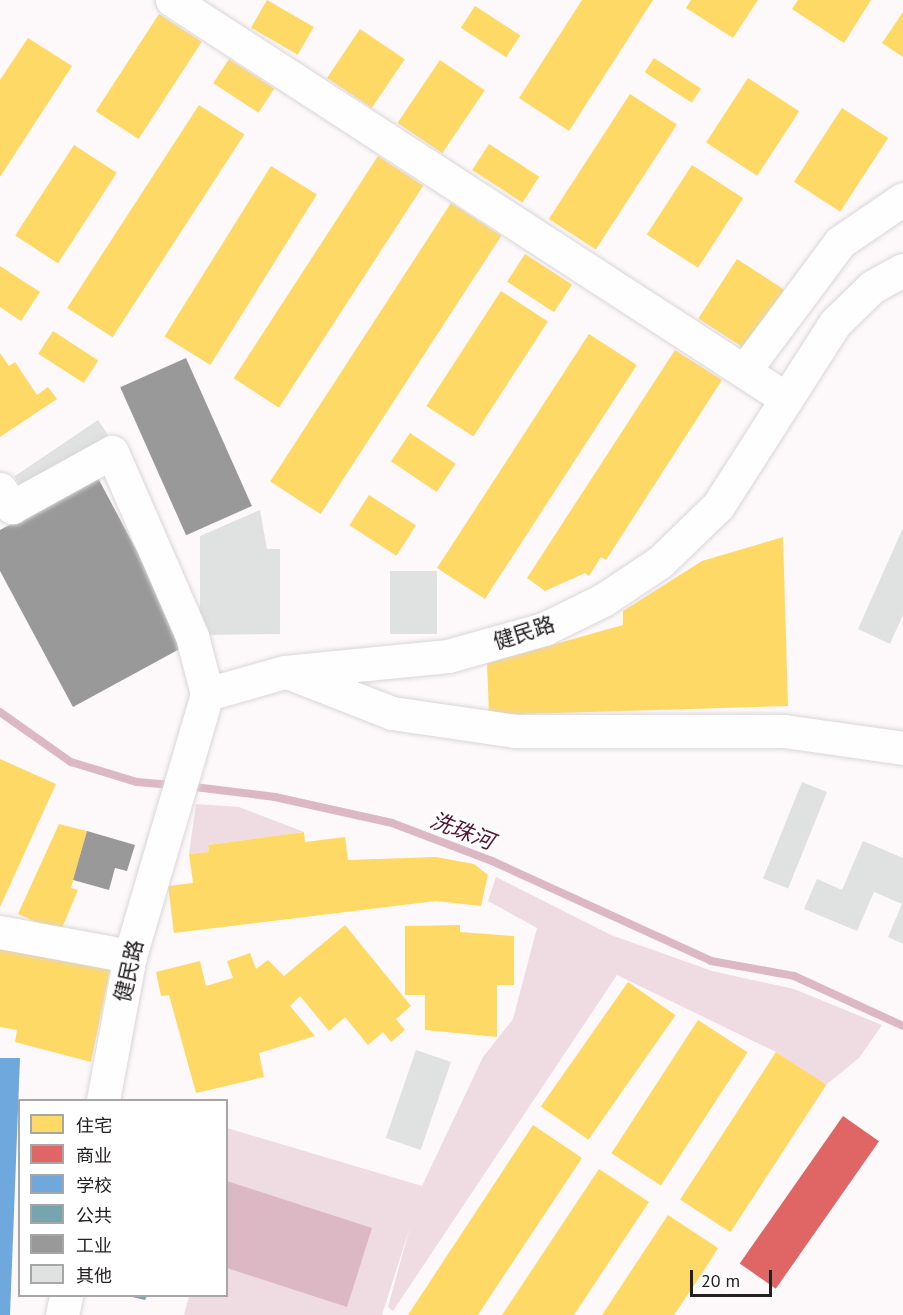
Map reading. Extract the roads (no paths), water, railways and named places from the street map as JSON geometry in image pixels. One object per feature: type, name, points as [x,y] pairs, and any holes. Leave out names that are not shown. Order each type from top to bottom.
[{"type":"street","points":[[172,0],[785,398]]},
{"type":"street","points":[[744,371],[840,242],[903,199]]},
{"type":"street","name":"健民路","points":[[103,1099],[130,956],[207,694],[285,672],[448,656],[544,629],[603,600],[660,562],[718,506],[835,322],[872,287],[903,270]]},
{"type":"street","points":[[0,489],[12,507],[112,452],[192,636],[207,694]]},
{"type":"street","points":[[285,672],[392,713],[515,731],[784,731],[903,748]]},
{"type":"street","points":[[0,932],[130,956]]},
{"type":"street","points":[[62,1315],[66,1297]]},
{"type":"waterway","name":"洗珠河","points":[[0,712],[71,762],[137,782],[174,785]]},
{"type":"waterway","name":"洗珠河","points":[[186,786],[275,797],[392,823],[492,861],[711,961],[794,976],[903,1026]]}]
